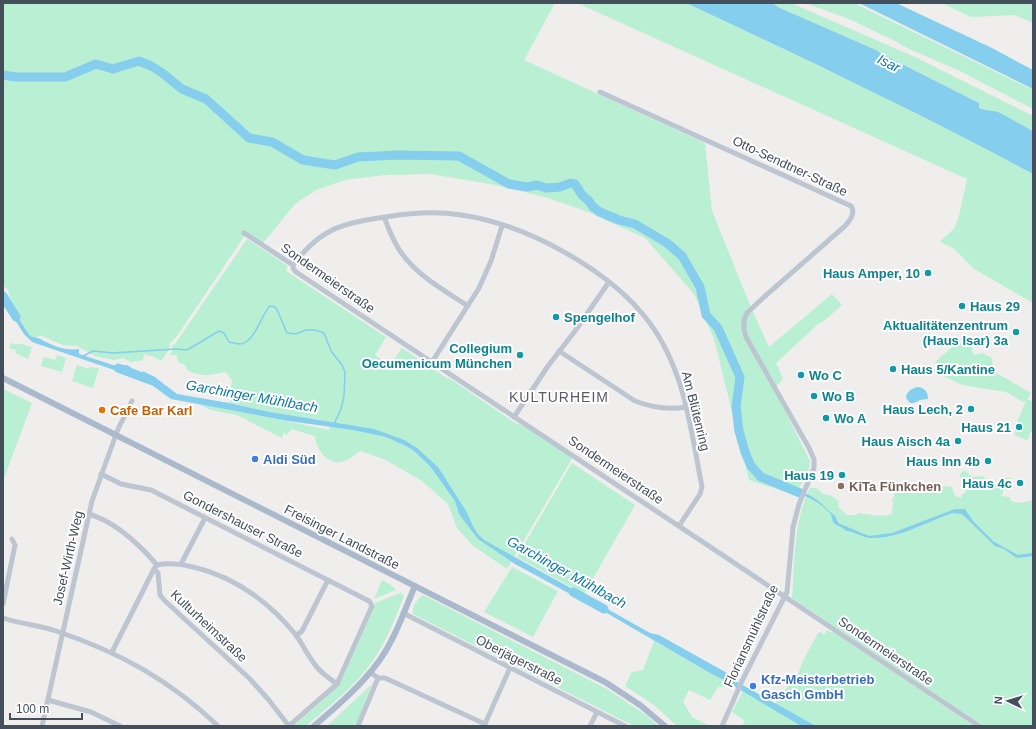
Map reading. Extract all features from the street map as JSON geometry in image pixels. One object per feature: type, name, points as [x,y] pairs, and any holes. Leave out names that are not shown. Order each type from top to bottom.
[{"type":"main road","name":"Freisinger Landstraße","points":[[3,378],[604,682],[640,705],[665,726]]},
{"type":"main road","points":[[314,726],[354,690],[370,672],[386,650],[415,586]]},
{"type":"street","name":"Otto-Sendtner-Straße","points":[[600,92],[851,206],[853,209],[853,214],[845,226],[747,313],[744,320],[746,337],[769,378]]},
{"type":"street","name":"Am Blütenring","points":[[293,265],[313,242],[330,230],[350,223],[411,214],[447,214],[474,217],[529,235],[567,253],[609,282],[636,306],[662,341],[676,372],[686,407],[702,488],[700,494],[679,526]]},
{"type":"street","points":[[384,217],[391,236],[399,250],[416,270],[468,306]]},
{"type":"street","points":[[432,362],[479,288],[497,245],[502,226]]},
{"type":"street","name":"Sondermeierstraße","points":[[244,233],[293,265],[296,272],[514,417],[574,455],[979,726]]},
{"type":"street","points":[[514,417],[609,282]]},
{"type":"street","points":[[559,351],[646,406],[664,409],[686,407]]},
{"type":"street","name":"Floriansmühlstraße","points":[[722,726],[738,689],[785,597],[793,527],[801,497],[814,468],[814,459],[769,378]]},
{"type":"street","name":"Josef-Wirth-Weg","points":[[42,726],[89,514],[101,474],[116,434],[132,401]]},
{"type":"street","name":"Gondershauser Straße","points":[[101,474],[121,484],[151,490],[369,601],[372,606],[337,684]]},
{"type":"street","name":"Kulturheimstraße","points":[[89,514],[98,516],[117,528],[140,547],[156,567],[160,586],[160,595],[249,678],[289,726]]},
{"type":"street","points":[[181,564],[205,518]]},
{"type":"street","points":[[3,604],[15,545],[12,539]]},
{"type":"street","points":[[112,652],[156,567],[165,563],[181,564],[205,570],[235,582],[275,611],[296,636],[316,667],[337,684],[289,726]]},
{"type":"street","points":[[296,636],[302,631],[328,580]]},
{"type":"street","points":[[146,585],[153,582],[160,586]]},
{"type":"street","name":"Oberjägerstraße","points":[[403,613],[625,726]]},
{"type":"street","points":[[3,618],[43,627],[112,652],[176,690],[218,726]]},
{"type":"street","points":[[370,672],[378,678],[385,678],[484,725],[510,668]]},
{"type":"street","points":[[358,726],[378,678]]},
{"type":"street","points":[[48,700],[91,712],[120,726]]},
{"type":"street","points":[[590,726],[597,712]]},
{"type":"green space","points":[[3,3],[555,3],[524,60],[705,143],[712,211],[752,310],[769,347],[832,294],[842,305],[824,321],[818,324],[776,363],[783,379],[774,389],[810,461],[809,470],[795,495],[749,480],[714,339],[694,294],[645,238],[588,212],[545,197],[496,185],[430,174],[385,175],[345,180],[316,190],[295,204],[263,243],[245,235],[177,336],[170,343],[169,350],[161,361],[144,354],[143,360],[131,362],[123,358],[114,360],[95,356],[77,346],[63,345],[40,335],[36,338],[30,336],[15,313],[8,290],[3,285]]},
{"type":"green space","points":[[577,3],[686,3],[867,89],[1033,174],[1033,303],[974,269],[953,248],[940,241],[954,229],[959,216],[967,179]]},
{"type":"green space","points":[[772,3],[791,3],[915,57],[1033,116],[1033,131],[993,111],[985,111],[979,108],[979,103],[876,50],[780,8]]},
{"type":"green space","points":[[805,3],[854,3],[1033,90],[1033,109],[960,71],[907,48],[849,19]]},
{"type":"green space","points":[[942,3],[1032,3],[1033,23],[1015,15],[971,17]]},
{"type":"green space","points":[[247,239],[288,266],[286,271],[386,337],[375,355],[390,365],[402,348],[515,423],[526,426],[573,457],[507,569],[472,545],[457,528],[448,504],[422,481],[386,460],[360,451],[344,461],[331,461],[323,455],[317,446],[315,436],[292,429],[286,435],[284,432],[282,438],[237,415],[211,410],[198,404],[289,421],[288,424],[290,422],[329,430],[331,422],[270,412],[229,403],[232,399],[230,395],[232,381],[226,372],[207,375],[193,373],[188,371],[185,365],[179,363],[176,355],[169,355],[172,352],[172,345],[175,344]]},
{"type":"green space","points":[[958,342],[973,348],[972,351],[974,355],[982,353],[992,358],[993,371],[1031,393],[1027,400],[1033,401],[1033,432],[1031,431],[1028,439],[1026,440],[1015,435],[1015,431],[1022,432],[1023,423],[1017,422],[1026,401],[1023,402],[1006,392],[962,385],[933,371],[939,366],[935,362]]},
{"type":"green space","points":[[11,343],[19,345],[19,343],[32,347],[28,359],[15,353],[16,350],[9,348]]},
{"type":"green space","points":[[57,355],[66,358],[62,372],[41,366],[44,357],[55,360]]},
{"type":"green space","points":[[77,365],[89,369],[90,367],[99,368],[93,388],[72,381]]},
{"type":"green space","points":[[3,389],[32,403],[3,481]]},
{"type":"green space","points":[[572,463],[635,505],[584,594],[517,557]]},
{"type":"green space","points":[[964,470],[972,477],[983,476],[993,486],[1004,482],[1000,477],[1011,478],[1008,489],[1004,490],[1001,496],[1010,497],[1010,500],[1022,503],[1033,500],[1033,726],[983,726],[792,598],[796,542],[800,514],[810,488],[817,488],[822,494],[835,498],[839,502],[838,507],[847,515],[856,515],[859,513],[884,516],[892,514],[892,500],[894,497],[894,492],[900,488],[901,483],[907,482],[910,486],[924,490],[930,488],[934,490],[944,486],[952,487],[955,496],[961,498],[962,494],[966,492],[962,485],[963,481],[960,477]]},
{"type":"green space","points":[[512,567],[558,591],[533,637],[484,612]]},
{"type":"green space","points":[[382,580],[396,590],[374,599]]},
{"type":"green space","points":[[400,592],[404,596],[394,622],[382,646],[365,671],[341,696],[306,726],[294,726],[335,689],[342,679],[375,603]]},
{"type":"green space","points":[[423,595],[607,689],[646,715],[658,726],[634,726],[413,614],[414,606]]},
{"type":"green space","points":[[827,630],[834,632],[974,726],[816,726],[775,704],[782,690],[785,690],[789,685],[792,685],[796,679],[803,661],[818,633],[821,632],[824,635]]},
{"type":"green space","points":[[654,641],[733,686],[718,687],[710,700],[689,690],[683,702],[692,717],[710,726],[677,726],[654,705],[625,686],[632,672],[643,670]]},
{"type":"green space","points":[[373,681],[356,726],[327,726],[371,685]]},
{"type":"green space","points":[[743,691],[801,726],[742,726],[745,721],[732,712]]},
{"type":"water","name":"Isar","points":[[686,3],[772,3],[780,8],[876,50],[979,103],[979,108],[998,112],[1033,131],[1033,174],[817,65]]},
{"type":"water","points":[[859,3],[896,3],[992,48],[1033,70],[1033,89]]},
{"type":"water","points":[[13,306],[15,313],[30,336],[39,338],[60,348],[79,349],[79,354],[116,366],[126,365],[131,367],[129,375],[32,342],[24,334],[8,309]]},
{"type":"water","points":[[143,371],[156,378],[177,394],[270,412],[374,429],[404,440],[417,448],[438,467],[466,511],[477,533],[484,540],[585,596],[583,601],[515,564],[478,539],[459,514],[455,501],[430,466],[413,450],[404,445],[386,437],[353,430],[289,421],[171,399],[142,378]]},
{"type":"water","points":[[918,387],[923,388],[926,391],[928,399],[910,403],[906,398],[908,392]]},
{"type":"water","points":[[789,488],[805,493],[814,498],[835,516],[838,523],[869,536],[892,533],[955,509],[965,509],[973,521],[993,541],[1018,555],[1033,553],[1033,556],[1017,558],[1004,549],[995,546],[962,514],[953,513],[902,533],[881,538],[870,538],[846,531],[833,522],[830,513],[821,505],[806,496],[789,490]]},
{"type":"water","points":[[595,602],[650,633],[659,635],[727,673],[732,679],[816,726],[801,726],[727,682],[592,606]]},
{"type":"waterway","points":[[3,75],[16,77],[65,77],[96,64],[113,69],[139,61],[161,72],[182,89],[206,99],[249,138],[272,142],[303,160],[335,165],[358,157],[398,155],[459,156],[509,184],[527,187],[537,185],[546,188],[560,187],[571,183],[575,184],[582,195],[600,212],[619,220],[635,224],[667,243],[682,256],[700,287],[706,315],[718,328],[740,377],[736,407],[739,431],[751,466],[761,477],[800,493]]},
{"type":"waterway","name":"Garchinger Mühlbach","points":[[3,296],[16,317]]},
{"type":"waterway","name":"Garchinger Mühlbach","points":[[83,356],[93,351],[113,353],[176,349],[187,350],[219,331],[224,333],[229,342],[239,344],[245,343],[253,335],[270,306],[275,307],[287,333],[296,334],[306,330],[315,330],[324,333],[331,351],[342,365],[345,372],[344,396],[341,409],[335,422],[336,424]]},
{"type":"waterway","name":"Garchinger Mühlbach","points":[[118,368],[153,381]]},
{"type":"waterway","name":"Garchinger Mühlbach","points":[[573,592],[604,609]]},
{"type":"place","name":"Haus Amper, 10","points":[[928,273]]},
{"type":"place","name":"Haus 29","points":[[962,306]]},
{"type":"place","name":"Spengelhof","points":[[556,317]]},
{"type":"place","name":"Aktualitätenzentrum (Haus Isar) 3a","points":[[1016,332]]},
{"type":"place","name":"Collegium Oecumenicum München","points":[[520,355]]},
{"type":"place","name":"Haus 5/Kantine","points":[[893,369]]},
{"type":"place","name":"Wo C","points":[[801,375]]},
{"type":"place","name":"Wo B","points":[[814,396]]},
{"type":"place","name":"Haus Lech, 2","points":[[971,409]]},
{"type":"place","name":"Cafe Bar Karl","points":[[102,410]]},
{"type":"place","name":"Wo A","points":[[826,418]]},
{"type":"place","name":"Haus 21","points":[[1019,427]]},
{"type":"place","name":"Haus Aisch 4a","points":[[958,441]]},
{"type":"place","name":"Aldi Süd","points":[[255,459]]},
{"type":"place","name":"Haus Inn 4b","points":[[988,461]]},
{"type":"place","name":"Haus 19","points":[[842,475]]},
{"type":"place","name":"Haus 4c","points":[[1020,483]]},
{"type":"place","name":"KiTa Fünkchen","points":[[841,486]]},
{"type":"place","name":"Kfz-Meisterbetrieb Gasch GmbH","points":[[753,686]]},
{"type":"district","name":"KULTURHEIM","points":[[559,397]]}]
